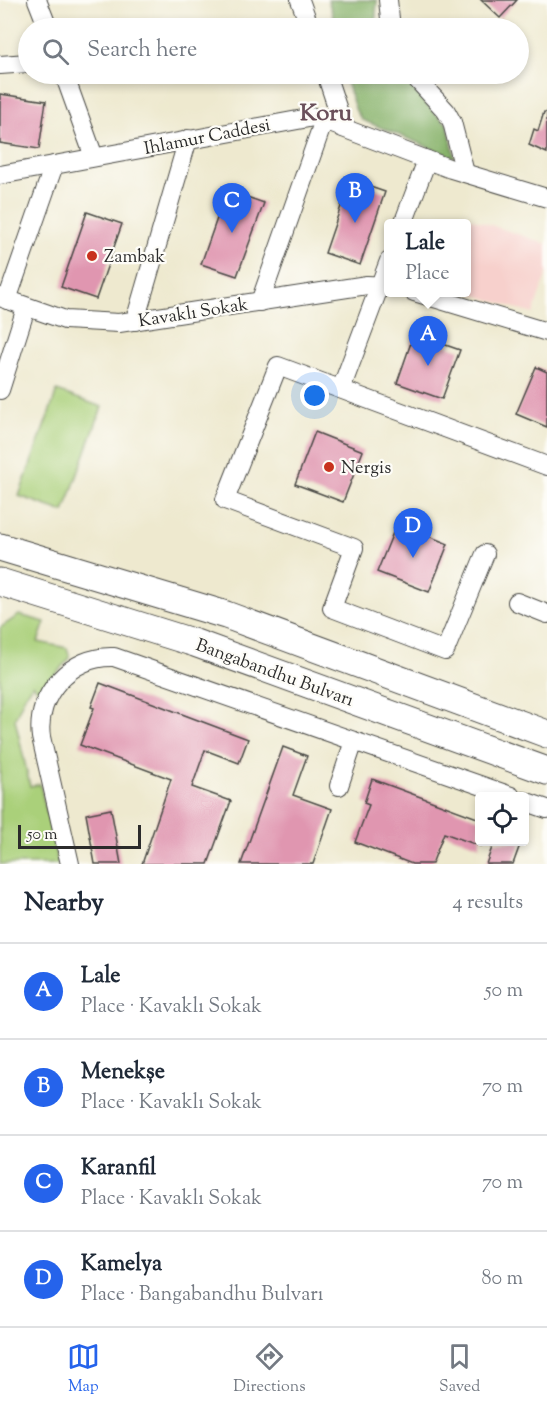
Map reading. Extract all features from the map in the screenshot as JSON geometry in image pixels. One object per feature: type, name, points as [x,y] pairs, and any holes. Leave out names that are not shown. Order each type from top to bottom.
[{"type":"main road","name":"Bangabandhu Bulvarı","points":[[0,547],[217,612],[547,734]]},
{"type":"main road","name":"Bangabandhu Bulvarı","points":[[0,582],[195,643],[547,771]]},
{"type":"street","points":[[37,0],[44,18]]},
{"type":"street","points":[[300,0],[306,18]]},
{"type":"street","points":[[388,0],[390,18]]},
{"type":"street","points":[[0,65],[18,64]]},
{"type":"street","points":[[68,84],[94,157]]},
{"type":"street","points":[[260,302],[319,118],[325,84]]},
{"type":"street","points":[[329,84],[344,128]]},
{"type":"street","points":[[421,84],[441,105],[452,122],[465,173]]},
{"type":"street","points":[[319,118],[465,173],[547,198]]},
{"type":"street","name":"Ihlamur Caddesi","points":[[0,175],[188,139],[319,118]]},
{"type":"street","points":[[135,321],[188,139]]},
{"type":"street","points":[[405,219],[428,160]]},
{"type":"street","points":[[4,298],[54,165]]},
{"type":"street","name":"Kavaklı Sokak","points":[[4,298],[26,308],[66,320],[102,323],[135,321],[384,285]]},
{"type":"street","points":[[342,390],[384,287]]},
{"type":"street","points":[[431,297],[547,332]]},
{"type":"street","points":[[0,390],[26,308]]},
{"type":"street","points":[[485,554],[445,651],[332,608],[354,548],[225,500],[278,366],[547,466]]},
{"type":"street","points":[[517,602],[547,614]]},
{"type":"street","points":[[70,864],[41,737],[40,718],[46,700],[58,681],[84,662],[114,657],[500,792]]},
{"type":"street","points":[[339,786],[354,741]]},
{"type":"street","points":[[529,802],[547,809]]},
{"type":"shaded area","points":[[470,219],[547,244],[547,272],[533,314],[471,293]]},
{"type":"green space","points":[[328,0],[377,0],[376,18],[334,18]]},
{"type":"green space","points":[[347,84],[413,84],[422,100],[448,125],[455,158],[362,120],[356,111]]},
{"type":"green space","points":[[57,391],[102,407],[64,512],[19,496]]},
{"type":"green space","points":[[19,615],[45,622],[38,642],[67,648],[70,658],[39,692],[33,684],[25,695],[15,719],[30,786],[40,784],[58,864],[0,864],[0,628]]},
{"type":"building","points":[[481,0],[517,0],[500,18]]},
{"type":"building","points":[[0,94],[46,101],[39,149],[0,143]]},
{"type":"building","points":[[544,112],[547,112],[547,153],[529,145],[534,129],[538,131]]},
{"type":"building","points":[[350,180],[385,192],[360,265],[325,253]]},
{"type":"building","points":[[227,190],[264,203],[237,276],[201,264]]},
{"type":"building","name":"Zambak","points":[[87,212],[122,224],[96,299],[61,287]]},
{"type":"building","points":[[414,334],[460,350],[442,399],[397,383]]},
{"type":"building","points":[[536,367],[547,372],[547,427],[516,414]]},
{"type":"building","name":"Nergis","points":[[315,432],[363,451],[343,502],[295,484]]},
{"type":"building","points":[[397,523],[448,544],[429,592],[377,572]]},
{"type":"building","points":[[100,683],[248,739],[239,763],[205,750],[192,787],[231,801],[208,864],[142,864],[171,779],[80,745],[94,708],[91,707]]},
{"type":"building","points":[[283,747],[307,756],[293,795],[332,809],[313,864],[241,864]]},
{"type":"building","points":[[372,779],[475,817],[475,844],[444,833],[432,864],[412,864],[355,842],[369,805],[364,803]]},
{"type":"building","points":[[111,809],[121,864],[95,864],[86,814]]},
{"type":"building","points":[[493,846],[520,846],[513,864],[486,864]]},
{"type":"place","name":"Menekşe","points":[[355,223]]},
{"type":"place","name":"Karanfil","points":[[232,233]]},
{"type":"place","name":"Zambak","points":[[92,256]]},
{"type":"place","name":"Lale","points":[[428,366]]},
{"type":"place","name":"Nergis","points":[[329,467]]},
{"type":"place","name":"Kamelya","points":[[413,558]]},
{"type":"district","name":"Koru","points":[[326,112]]}]
